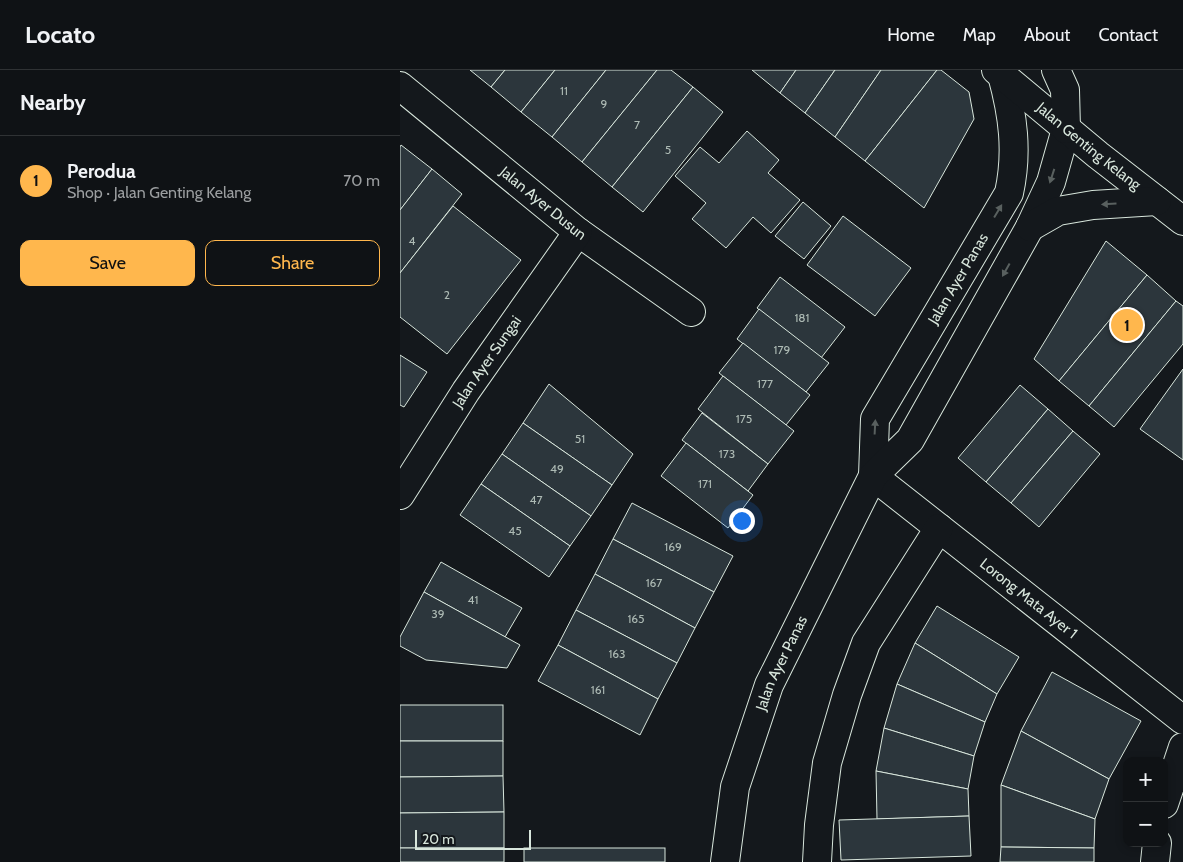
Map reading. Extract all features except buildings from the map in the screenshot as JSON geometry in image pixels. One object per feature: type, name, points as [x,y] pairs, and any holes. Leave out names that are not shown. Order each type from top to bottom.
[{"type":"street","name":"Jalan Ayer Panas","points":[[725,862],[735,787],[769,685],[873,476],[910,440],[1030,227],[1050,182],[1066,129],[1065,90],[1056,70]]},
{"type":"street","name":"Jalan Ayer Panas","points":[[873,476],[875,419],[1009,194],[1014,170],[1014,137],[1010,105],[999,72]]},
{"type":"street","name":"Jalan Genting Kelang","points":[[999,72],[1066,129],[1183,222]]},
{"type":"street","name":"Jalan Ayer Dusun","points":[[400,86],[578,232],[691,312]]},
{"type":"street","points":[[1030,227],[1058,211],[1093,204],[1157,202]]},
{"type":"street","name":"Jalan Ayer Sungai","points":[[400,494],[466,391],[578,232]]},
{"type":"street","name":"Lorong Mata Ayer 1","points":[[873,476],[1183,720]]},
{"type":"street","points":[[817,862],[819,825],[827,763],[856,669],[866,643],[939,528]]},
{"type":"street","points":[[1165,802],[1183,747]]},
{"type":"street","points":[[1154,862],[1156,847]]},
{"type":"place","name":"Perodua","points":[[1127,325]]}]
